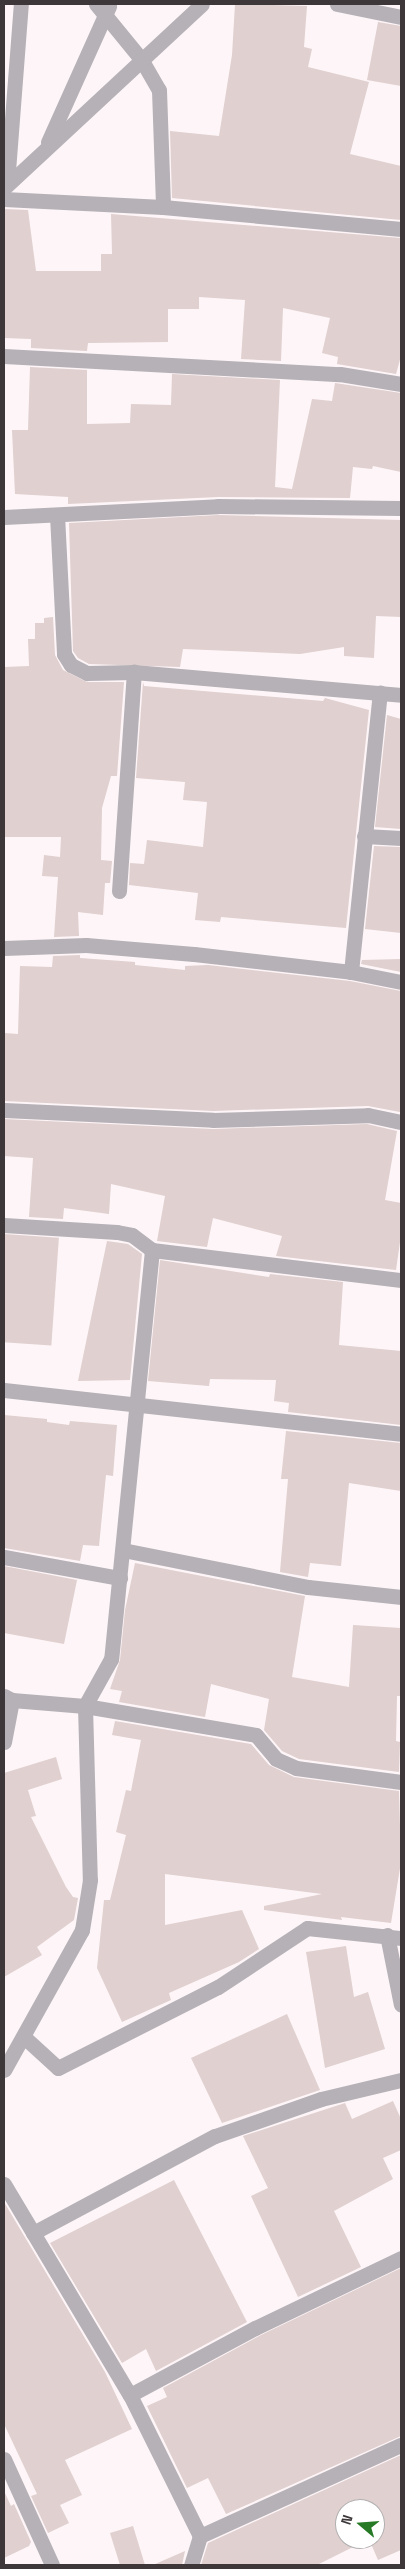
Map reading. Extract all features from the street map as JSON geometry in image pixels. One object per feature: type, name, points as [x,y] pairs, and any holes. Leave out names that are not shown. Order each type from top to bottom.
[{"type":"street","points":[[5,186],[21,4]]},
{"type":"street","points":[[5,186],[202,4]]},
{"type":"street","points":[[337,4],[401,17]]},
{"type":"street","points":[[44,150],[104,7]]},
{"type":"street","points":[[104,7],[141,59],[159,90],[163,207]]},
{"type":"street","points":[[4,199],[163,207],[401,229]]},
{"type":"street","points":[[4,356],[340,374],[401,384]]},
{"type":"street","points":[[4,517],[218,506],[401,508]]},
{"type":"street","points":[[57,515],[64,654],[71,665],[87,673],[134,672],[401,695]]},
{"type":"street","points":[[119,891],[134,672]]},
{"type":"street","points":[[351,972],[380,693]]},
{"type":"street","points":[[364,836],[401,838]]},
{"type":"street","points":[[4,948],[86,945],[194,954],[351,972],[401,982]]},
{"type":"street","points":[[4,1110],[213,1120],[368,1115],[401,1122]]},
{"type":"street","points":[[4,1224],[117,1232],[132,1235],[152,1250],[401,1280]]},
{"type":"street","points":[[4,2070],[82,1930],[90,1880],[85,1706],[112,1659],[152,1250]]},
{"type":"street","points":[[4,1390],[401,1434]]},
{"type":"street","points":[[123,1550],[308,1588],[401,1598]]},
{"type":"street","points":[[4,1557],[120,1578]]},
{"type":"street","points":[[4,1742],[8,1698],[85,1706],[256,1735],[276,1759],[296,1768],[401,1782]]},
{"type":"street","points":[[24,2037],[58,2068],[218,1987],[307,1928],[394,1936],[401,2005]]},
{"type":"street","points":[[33,2233],[215,2136],[321,2100],[401,2080]]},
{"type":"street","points":[[4,2184],[130,2395],[200,2536],[191,2565]]},
{"type":"street","points":[[130,2395],[255,2328],[401,2258]]},
{"type":"street","points":[[200,2536],[401,2445]]},
{"type":"street","points":[[4,2458],[52,2565]]},
{"type":"building","points":[[235,4],[307,6],[304,47],[312,49],[308,67],[369,82],[350,154],[401,166],[401,220],[172,198],[170,131],[219,136],[232,55]]},
{"type":"building","points":[[378,22],[401,26],[401,86],[367,80]]},
{"type":"building","points":[[4,209],[28,210],[36,271],[101,271],[101,254],[112,254],[111,214],[401,238],[401,356],[396,374],[337,364],[338,357],[322,353],[330,318],[283,308],[281,361],[241,359],[245,300],[199,297],[199,309],[168,309],[168,342],[88,343],[87,351],[31,348],[31,339],[4,338]]},
{"type":"building","points":[[30,367],[87,370],[87,424],[130,423],[131,404],[171,405],[172,374],[280,380],[275,487],[292,489],[312,399],[332,401],[335,383],[401,393],[401,472],[373,466],[372,469],[353,467],[350,498],[218,497],[68,504],[68,497],[15,494],[12,430],[28,430]]},
{"type":"building","points":[[218,515],[401,520],[401,617],[376,616],[374,658],[344,656],[344,647],[300,654],[183,649],[180,667],[89,664],[78,658],[73,651],[69,523]]},
{"type":"building","points":[[53,617],[55,655],[63,670],[87,682],[124,682],[117,776],[111,776],[102,808],[101,860],[112,861],[110,883],[105,883],[103,915],[78,912],[79,936],[54,937],[58,877],[42,876],[44,855],[60,857],[61,837],[4,837],[4,667],[29,666],[28,639],[35,639],[35,623],[44,623],[44,618]]},
{"type":"building","points":[[143,682],[144,686],[323,701],[325,698],[369,710],[346,928],[221,917],[220,922],[195,920],[198,893],[129,885],[130,863],[144,864],[147,840],[203,847],[207,802],[183,800],[185,782],[136,778]]},
{"type":"building","points":[[387,715],[401,719],[401,829],[375,827]]},
{"type":"building","points":[[374,846],[401,847],[401,933],[365,929]]},
{"type":"building","points":[[80,955],[80,958],[135,962],[135,965],[185,970],[185,966],[208,965],[350,981],[401,991],[400,1112],[368,1106],[213,1111],[4,1101],[4,1033],[18,1034],[20,966],[52,967],[53,956]]},
{"type":"building","points":[[401,959],[401,972],[361,964],[362,960]]},
{"type":"building","points":[[4,1119],[213,1129],[367,1124],[397,1131],[385,1200],[401,1203],[401,1235],[396,1270],[276,1256],[282,1236],[213,1218],[207,1247],[157,1241],[165,1196],[111,1184],[109,1214],[64,1208],[63,1219],[29,1217],[33,1158],[4,1156]]},
{"type":"building","points":[[4,1234],[59,1238],[51,1346],[4,1342]]},
{"type":"building","points":[[107,1241],[128,1244],[142,1254],[130,1380],[78,1381]]},
{"type":"building","points":[[160,1260],[269,1277],[270,1274],[343,1282],[339,1345],[401,1351],[401,1425],[288,1412],[289,1403],[274,1401],[276,1380],[210,1379],[209,1386],[148,1381]]},
{"type":"building","points":[[4,1415],[47,1419],[47,1422],[69,1425],[70,1421],[117,1425],[113,1476],[106,1475],[99,1546],[83,1545],[80,1561],[4,1548]]},
{"type":"building","points":[[286,1431],[401,1443],[401,1491],[349,1483],[341,1566],[310,1563],[308,1577],[280,1572],[288,1479],[281,1479]]},
{"type":"building","points":[[135,1563],[305,1596],[292,1677],[349,1687],[353,1625],[401,1628],[401,1696],[397,1696],[396,1741],[400,1742],[399,1772],[299,1759],[282,1751],[264,1730],[269,1699],[211,1684],[205,1717],[119,1702],[122,1691],[110,1689],[120,1660],[125,1610]]},
{"type":"building","points":[[4,1566],[77,1580],[64,1644],[4,1633]]},
{"type":"building","points":[[115,1721],[251,1744],[269,1765],[294,1777],[399,1791],[401,1862],[391,1923],[341,1917],[342,1920],[264,1910],[264,1906],[322,1894],[165,1874],[165,1925],[242,1910],[259,1949],[239,1962],[169,1993],[171,2000],[122,2022],[97,1968],[104,1900],[110,1900],[126,1835],[116,1832],[126,1790],[131,1791],[141,1740],[112,1735]]},
{"type":"building","points":[[56,1757],[62,1779],[28,1790],[36,1816],[31,1817],[66,1887],[73,1897],[78,1898],[74,1920],[37,1947],[42,1955],[4,1977],[4,1773]]},
{"type":"building","points":[[346,1946],[354,1997],[368,1992],[385,2049],[325,2068],[306,1952]]},
{"type":"building","points":[[287,2014],[320,2090],[222,2123],[191,2058]]},
{"type":"building","points":[[393,2101],[401,2119],[401,2150],[383,2158],[393,2179],[334,2211],[361,2267],[298,2297],[251,2196],[268,2188],[243,2136],[345,2103],[352,2119]]},
{"type":"building","points":[[174,2180],[247,2322],[156,2371],[146,2349],[122,2363],[50,2243]]},
{"type":"building","points":[[4,2202],[105,2372],[132,2429],[65,2460],[82,2495],[60,2505],[69,2523],[48,2533],[31,2496],[37,2494],[4,2424]]},
{"type":"building","points":[[401,2268],[401,2436],[226,2514],[208,2478],[187,2488],[147,2406],[167,2397],[163,2388],[259,2336]]},
{"type":"building","points":[[401,2455],[401,2550],[378,2560],[373,2549],[385,2549],[385,2499],[335,2499],[335,2549],[349,2549],[317,2565],[201,2565],[208,2543]]},
{"type":"building","points":[[4,2491],[11,2506],[14,2504],[31,2542],[29,2546],[4,2558]]},
{"type":"building","points":[[133,2526],[145,2565],[120,2565],[110,2533]]},
{"type":"building","points":[[185,2551],[182,2565],[153,2565]]}]
